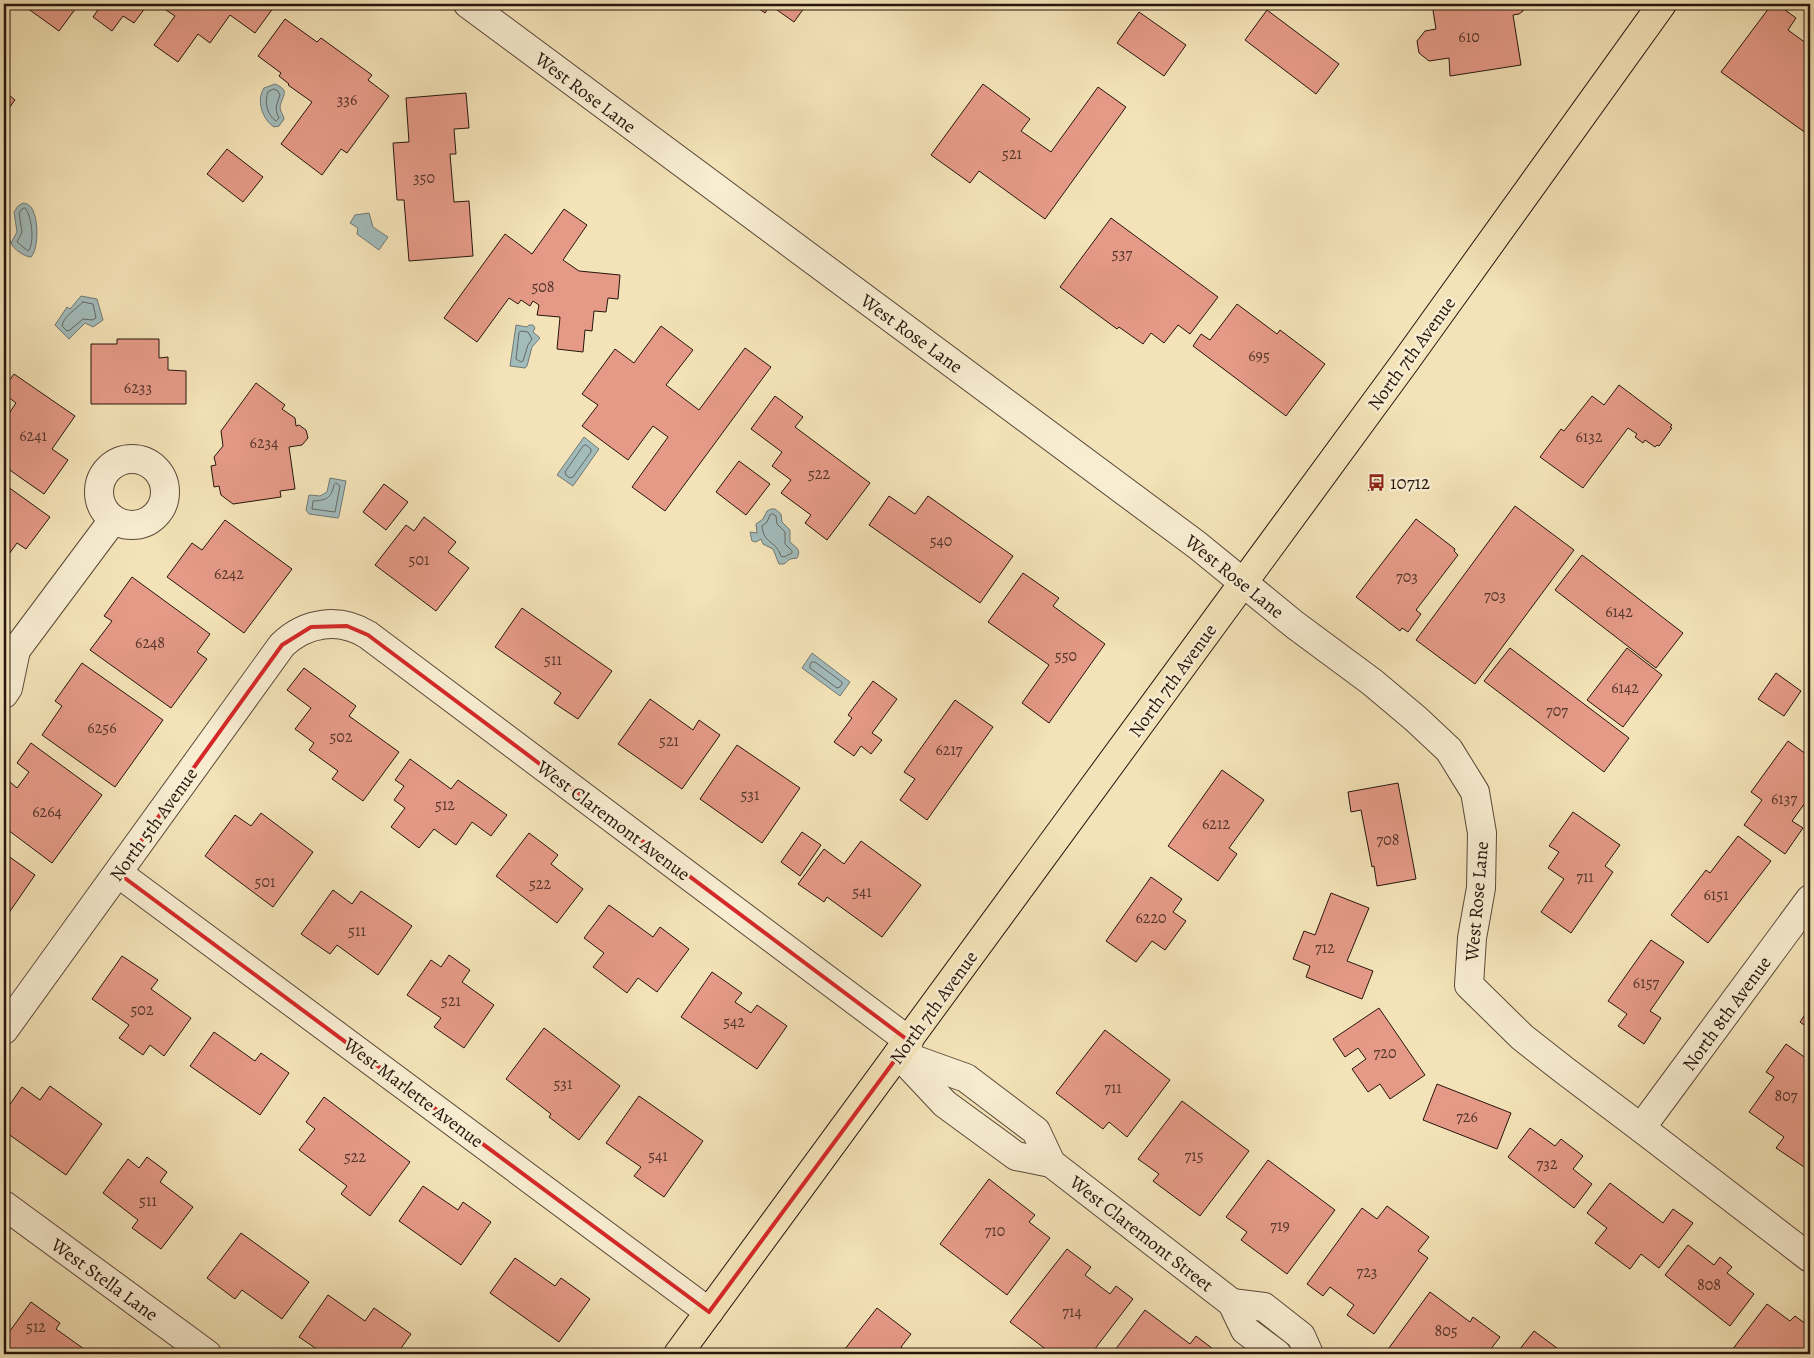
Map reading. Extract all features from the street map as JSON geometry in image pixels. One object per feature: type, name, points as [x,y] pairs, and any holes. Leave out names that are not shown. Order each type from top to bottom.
[{"type":"main road","name":"North 7th Avenue","points":[[678,1354],[1400,369],[1662,4]]},
{"type":"street","name":"West Rose Lane","points":[[468,4],[1198,545],[1243,583],[1372,682],[1416,719],[1449,750],[1475,792],[1482,833],[1481,888],[1472,938],[1469,985],[1522,1037],[1810,1258]]},
{"type":"street","points":[[4,694],[8,688],[10,654],[112,520]]},
{"type":"street","name":"West Claremont Avenue","points":[[311,627],[325,624],[340,624],[355,628],[368,635],[903,1047]]},
{"type":"street","name":"North 5th Avenue","points":[[4,1030],[282,645],[296,634],[311,627]]},
{"type":"street","name":"West Marlette Avenue","points":[[118,872],[709,1312]]},
{"type":"street","name":"North 8th Avenue","points":[[1641,1128],[1810,899]]},
{"type":"street","name":"West Claremont Street","points":[[903,1047],[966,1078],[1036,1131],[1051,1163]]},
{"type":"street","name":"West Claremont Street","points":[[903,1047],[945,1104],[1016,1156],[1051,1163],[1232,1303],[1245,1330],[1277,1354]]},
{"type":"street","points":[[998,1143],[1018,1117]]},
{"type":"street","name":"West Stella Lane","points":[[4,1205],[207,1354]]},
{"type":"street","name":"West Claremont Street","points":[[1232,1303],[1264,1307],[1301,1336],[1309,1354]]},
{"type":"highlighted area","points":[[347,626],[368,635],[909,1041],[709,1312],[118,873],[282,645],[311,627]]},
{"type":"water","points":[[275,84],[284,91],[280,110],[284,119],[279,126],[274,127],[263,114],[260,98],[264,88]]},
{"type":"water","points":[[23,203],[29,205],[35,217],[37,240],[31,257],[14,248],[11,243],[17,232],[14,212]]},
{"type":"water","points":[[369,213],[373,227],[388,237],[379,250],[357,234],[358,228],[350,223],[355,215]]},
{"type":"water","points":[[81,296],[97,299],[103,320],[93,327],[85,323],[69,339],[55,325],[67,307],[70,309]]},
{"type":"water","points":[[516,325],[527,327],[533,325],[535,328],[533,332],[540,338],[532,347],[525,368],[510,366]]},
{"type":"water","points":[[584,437],[599,449],[573,486],[557,475]]},
{"type":"water","points":[[330,478],[346,481],[338,518],[309,514],[306,510],[309,495],[320,496],[327,492]]},
{"type":"water","points":[[771,509],[775,509],[781,514],[782,522],[790,530],[790,542],[799,552],[797,558],[790,559],[784,564],[779,564],[773,549],[763,544],[761,539],[756,542],[752,541],[750,532],[757,533],[756,524]]},
{"type":"water","points":[[812,653],[850,682],[840,696],[802,668]]},
{"type":"building","points":[[30,4],[79,4],[59,31],[27,8]]},
{"type":"building","points":[[102,4],[148,4],[134,23],[123,16],[112,31],[93,17]]},
{"type":"building","points":[[157,4],[276,4],[255,33],[230,15],[210,43],[198,34],[178,62],[154,45],[175,16]]},
{"type":"building","points":[[752,4],[807,4],[794,22],[770,5],[765,13]]},
{"type":"building","points":[[1432,4],[1524,4],[1523,11],[1513,15],[1521,65],[1450,76],[1449,58],[1429,61],[1419,53],[1417,41],[1425,31],[1436,29]]},
{"type":"building","points":[[1772,4],[1777,4],[1796,18],[1788,30],[1810,46],[1810,136],[1721,72]]},
{"type":"building","points":[[1267,10],[1339,64],[1316,94],[1245,40]]},
{"type":"building","points":[[1139,12],[1186,45],[1164,76],[1117,43]]},
{"type":"building","points":[[285,19],[317,42],[321,38],[372,75],[368,80],[389,96],[347,153],[341,149],[322,175],[281,144],[312,102],[288,85],[279,76],[281,73],[258,56]]},
{"type":"building","points":[[983,84],[1030,119],[1021,131],[1051,152],[1098,87],[1126,107],[1045,219],[979,171],[970,183],[931,155]]},
{"type":"building","points":[[4,91],[15,100],[4,115]]},
{"type":"building","points":[[466,93],[469,128],[454,129],[456,154],[450,154],[454,202],[469,201],[473,256],[409,261],[404,200],[397,200],[393,143],[409,142],[406,98]]},
{"type":"building","points":[[227,149],[263,177],[243,202],[207,174]]},
{"type":"building","points":[[4,203],[10,243],[4,244]]},
{"type":"building","points":[[564,209],[587,225],[563,260],[579,271],[620,275],[618,299],[608,298],[606,312],[594,311],[592,331],[585,330],[583,352],[557,349],[560,317],[537,315],[539,305],[533,301],[530,306],[521,300],[518,304],[509,298],[477,342],[444,318],[505,234],[532,254]]},
{"type":"building","points":[[1111,218],[1218,297],[1190,334],[1178,325],[1164,343],[1151,333],[1143,344],[1119,327],[1117,329],[1060,287]]},
{"type":"building","points":[[1237,304],[1277,334],[1280,330],[1325,364],[1286,416],[1193,346],[1201,334],[1210,340]]},
{"type":"building","points":[[661,326],[693,350],[666,385],[699,410],[745,348],[771,367],[665,511],[632,487],[668,437],[653,426],[628,460],[582,426],[598,405],[582,394],[615,349],[634,363]]},
{"type":"building","points":[[117,339],[159,339],[159,358],[168,357],[168,370],[186,371],[186,404],[91,404],[91,344],[117,344]]},
{"type":"building","points":[[14,374],[75,416],[52,449],[68,460],[44,494],[4,466],[4,421],[16,403],[4,394],[4,388]]},
{"type":"building","points":[[256,383],[285,405],[282,409],[295,418],[296,426],[299,425],[306,430],[308,438],[302,445],[289,447],[295,489],[280,491],[281,497],[233,504],[221,495],[219,486],[214,487],[211,466],[216,465],[214,457],[223,446],[221,431]]},
{"type":"building","points":[[1619,385],[1672,425],[1670,427],[1672,428],[1659,446],[1655,447],[1645,440],[1643,443],[1635,437],[1637,434],[1628,428],[1583,488],[1540,457],[1561,429],[1564,431],[1592,396],[1604,405]]},
{"type":"building","points":[[775,396],[803,417],[795,427],[870,483],[827,540],[805,523],[811,515],[781,493],[791,480],[772,466],[782,452],[751,429]]},
{"type":"building","points":[[739,461],[770,484],[746,515],[716,492]]},
{"type":"building","points":[[1376,478],[1380,481],[1371,492],[1368,490]]},
{"type":"building","points":[[4,484],[50,517],[26,549],[17,543],[4,561]]},
{"type":"building","points":[[384,484],[408,502],[386,530],[363,512]]},
{"type":"building","points":[[889,496],[915,514],[928,496],[1013,556],[980,603],[869,525]]},
{"type":"building","points":[[1515,506],[1574,550],[1475,684],[1416,640]]},
{"type":"building","points":[[424,517],[456,542],[448,552],[469,568],[436,611],[375,565],[406,525],[414,531]]},
{"type":"building","points":[[1416,519],[1455,549],[1454,551],[1458,555],[1416,610],[1421,614],[1408,632],[1402,628],[1400,631],[1356,597]]},
{"type":"building","points":[[225,520],[292,569],[244,633],[167,577],[192,543],[202,550]]},
{"type":"building","points":[[1582,555],[1683,633],[1656,668],[1555,590]]},
{"type":"building","points":[[1023,573],[1059,598],[1053,606],[1105,644],[1049,723],[1022,703],[1049,665],[988,622]]},
{"type":"building","points":[[132,577],[210,634],[197,652],[207,659],[171,708],[90,650],[112,621],[104,616]]},
{"type":"building","points":[[522,608],[612,671],[578,719],[554,703],[561,693],[495,647]]},
{"type":"building","points":[[1510,648],[1629,738],[1604,772],[1484,681]]},
{"type":"building","points":[[1627,648],[1662,675],[1623,727],[1587,700]]},
{"type":"building","points":[[82,663],[163,720],[115,787],[42,735],[62,706],[55,701]]},
{"type":"building","points":[[304,668],[356,706],[349,716],[399,752],[363,801],[332,779],[338,771],[309,750],[314,743],[295,729],[311,708],[287,690]]},
{"type":"building","points":[[1776,673],[1801,691],[1784,716],[1758,699]]},
{"type":"building","points":[[873,681],[897,699],[872,733],[882,740],[871,754],[861,746],[854,756],[834,742],[852,718],[848,715]]},
{"type":"building","points":[[650,699],[693,730],[699,720],[720,735],[682,789],[618,744]]},
{"type":"building","points":[[955,700],[993,727],[927,820],[900,800],[915,779],[904,772]]},
{"type":"building","points":[[1788,741],[1810,757],[1810,796],[1792,821],[1803,828],[1785,854],[1744,825],[1762,800],[1751,792]]},
{"type":"building","points":[[31,743],[102,795],[52,863],[4,827],[4,777],[17,788],[29,772],[17,763]]},
{"type":"building","points":[[737,745],[800,788],[762,843],[700,799]]},
{"type":"building","points":[[410,759],[451,789],[458,780],[507,815],[491,836],[472,822],[456,845],[434,829],[419,848],[391,827],[405,808],[394,800],[404,786],[395,780]]},
{"type":"building","points":[[1222,770],[1264,800],[1229,848],[1237,854],[1218,881],[1168,846]]},
{"type":"building","points":[[1398,783],[1416,879],[1377,886],[1361,810],[1351,812],[1348,792]]},
{"type":"building","points":[[1573,812],[1620,845],[1605,866],[1613,872],[1571,933],[1541,912],[1564,879],[1548,868],[1559,852],[1549,846]]},
{"type":"building","points":[[261,813],[313,852],[273,907],[205,856],[235,815],[251,826]]},
{"type":"building","points":[[802,832],[821,845],[800,876],[781,862]]},
{"type":"building","points":[[529,833],[558,855],[551,864],[583,889],[557,923],[496,876]]},
{"type":"building","points":[[1738,836],[1771,861],[1708,943],[1671,915],[1706,870],[1710,873]]},
{"type":"building","points":[[861,841],[921,885],[882,937],[827,897],[824,902],[798,884],[824,849],[844,864]]},
{"type":"building","points":[[4,853],[35,875],[4,920]]},
{"type":"building","points":[[1151,877],[1182,899],[1173,912],[1186,921],[1165,950],[1152,941],[1136,962],[1106,941]]},
{"type":"building","points":[[333,890],[352,904],[361,891],[412,926],[378,975],[337,945],[330,954],[301,934]]},
{"type":"building","points":[[1331,893],[1369,908],[1347,961],[1373,971],[1362,999],[1306,977],[1310,966],[1293,959],[1304,931],[1315,935]]},
{"type":"building","points":[[609,905],[653,937],[660,927],[689,949],[657,992],[638,978],[627,993],[593,967],[604,953],[584,938]]},
{"type":"building","points":[[1651,940],[1684,962],[1650,1011],[1661,1018],[1644,1044],[1618,1026],[1627,1014],[1608,1001]]},
{"type":"building","points":[[449,955],[470,970],[462,982],[494,1005],[464,1048],[434,1027],[441,1018],[407,995],[431,960],[441,967]]},
{"type":"building","points":[[122,956],[158,980],[151,989],[191,1018],[164,1056],[150,1045],[143,1055],[119,1038],[129,1025],[92,999]]},
{"type":"building","points":[[712,972],[742,993],[735,1002],[751,1013],[757,1005],[787,1026],[757,1069],[681,1017]]},
{"type":"building","points":[[1810,1007],[1810,1029],[1800,1022]]},
{"type":"building","points":[[1379,1008],[1425,1075],[1390,1099],[1380,1084],[1368,1092],[1352,1069],[1366,1059],[1358,1048],[1345,1057],[1333,1039]]},
{"type":"building","points":[[544,1028],[620,1086],[579,1140],[549,1117],[551,1114],[506,1079]]},
{"type":"building","points":[[1105,1030],[1170,1080],[1127,1137],[1109,1122],[1103,1129],[1056,1093]]},
{"type":"building","points":[[214,1032],[255,1061],[261,1053],[289,1073],[260,1115],[190,1066]]},
{"type":"building","points":[[1786,1044],[1810,1061],[1810,1164],[1807,1169],[1776,1148],[1784,1137],[1749,1112],[1774,1077],[1766,1072]]},
{"type":"building","points":[[1437,1084],[1511,1113],[1497,1149],[1423,1120]]},
{"type":"building","points":[[50,1086],[102,1124],[66,1175],[4,1131],[4,1113],[22,1087],[40,1100]]},
{"type":"building","points":[[639,1096],[703,1141],[664,1197],[634,1176],[641,1167],[606,1143]]},
{"type":"building","points":[[324,1097],[410,1162],[370,1216],[341,1194],[347,1186],[299,1150],[315,1129],[306,1122]]},
{"type":"building","points":[[1182,1101],[1249,1151],[1200,1216],[1153,1181],[1159,1174],[1138,1159]]},
{"type":"building","points":[[1530,1128],[1555,1146],[1561,1139],[1583,1156],[1573,1169],[1592,1184],[1574,1208],[1508,1157]]},
{"type":"building","points":[[147,1157],[167,1172],[160,1182],[193,1207],[161,1249],[132,1228],[138,1220],[103,1193],[128,1159],[139,1168]]},
{"type":"building","points":[[1268,1160],[1335,1210],[1287,1274],[1241,1240],[1247,1232],[1226,1217]]},
{"type":"building","points":[[989,1179],[1035,1215],[1029,1222],[1050,1238],[1007,1295],[940,1244]]},
{"type":"building","points":[[1610,1183],[1663,1223],[1673,1209],[1693,1223],[1659,1268],[1641,1254],[1630,1269],[1595,1243],[1607,1228],[1587,1213]]},
{"type":"building","points":[[423,1186],[458,1210],[463,1202],[491,1222],[461,1265],[399,1221]]},
{"type":"building","points":[[1387,1206],[1429,1237],[1418,1251],[1428,1258],[1374,1334],[1347,1315],[1354,1305],[1330,1287],[1323,1296],[1307,1284],[1362,1208],[1377,1219]]},
{"type":"building","points":[[241,1233],[309,1282],[282,1319],[242,1290],[235,1299],[207,1278]]},
{"type":"building","points":[[1688,1245],[1714,1265],[1720,1257],[1732,1267],[1727,1273],[1754,1294],[1730,1326],[1665,1275]]},
{"type":"building","points":[[1067,1249],[1091,1267],[1085,1275],[1110,1294],[1116,1286],[1133,1299],[1091,1354],[1052,1354],[1010,1322]]},
{"type":"building","points":[[515,1258],[555,1286],[561,1278],[590,1299],[559,1342],[490,1293]]},
{"type":"building","points":[[1430,1292],[1470,1322],[1473,1317],[1500,1337],[1487,1354],[1389,1354],[1386,1352]]},
{"type":"building","points":[[328,1295],[365,1321],[374,1308],[411,1334],[397,1354],[324,1354],[299,1337]]},
{"type":"building","points":[[31,1302],[60,1323],[56,1329],[91,1354],[16,1354],[4,1346],[4,1339]]},
{"type":"building","points":[[1767,1304],[1790,1321],[1795,1316],[1810,1327],[1806,1334],[1810,1337],[1810,1354],[1729,1354]]},
{"type":"building","points":[[877,1308],[911,1334],[901,1347],[910,1354],[841,1354]]},
{"type":"building","points":[[1145,1310],[1190,1344],[1196,1336],[1217,1352],[1216,1354],[1112,1354]]},
{"type":"building","points":[[1534,1331],[1565,1354],[1516,1354]]},
{"type":"place","name":"10712","points":[[1376,482]]}]
